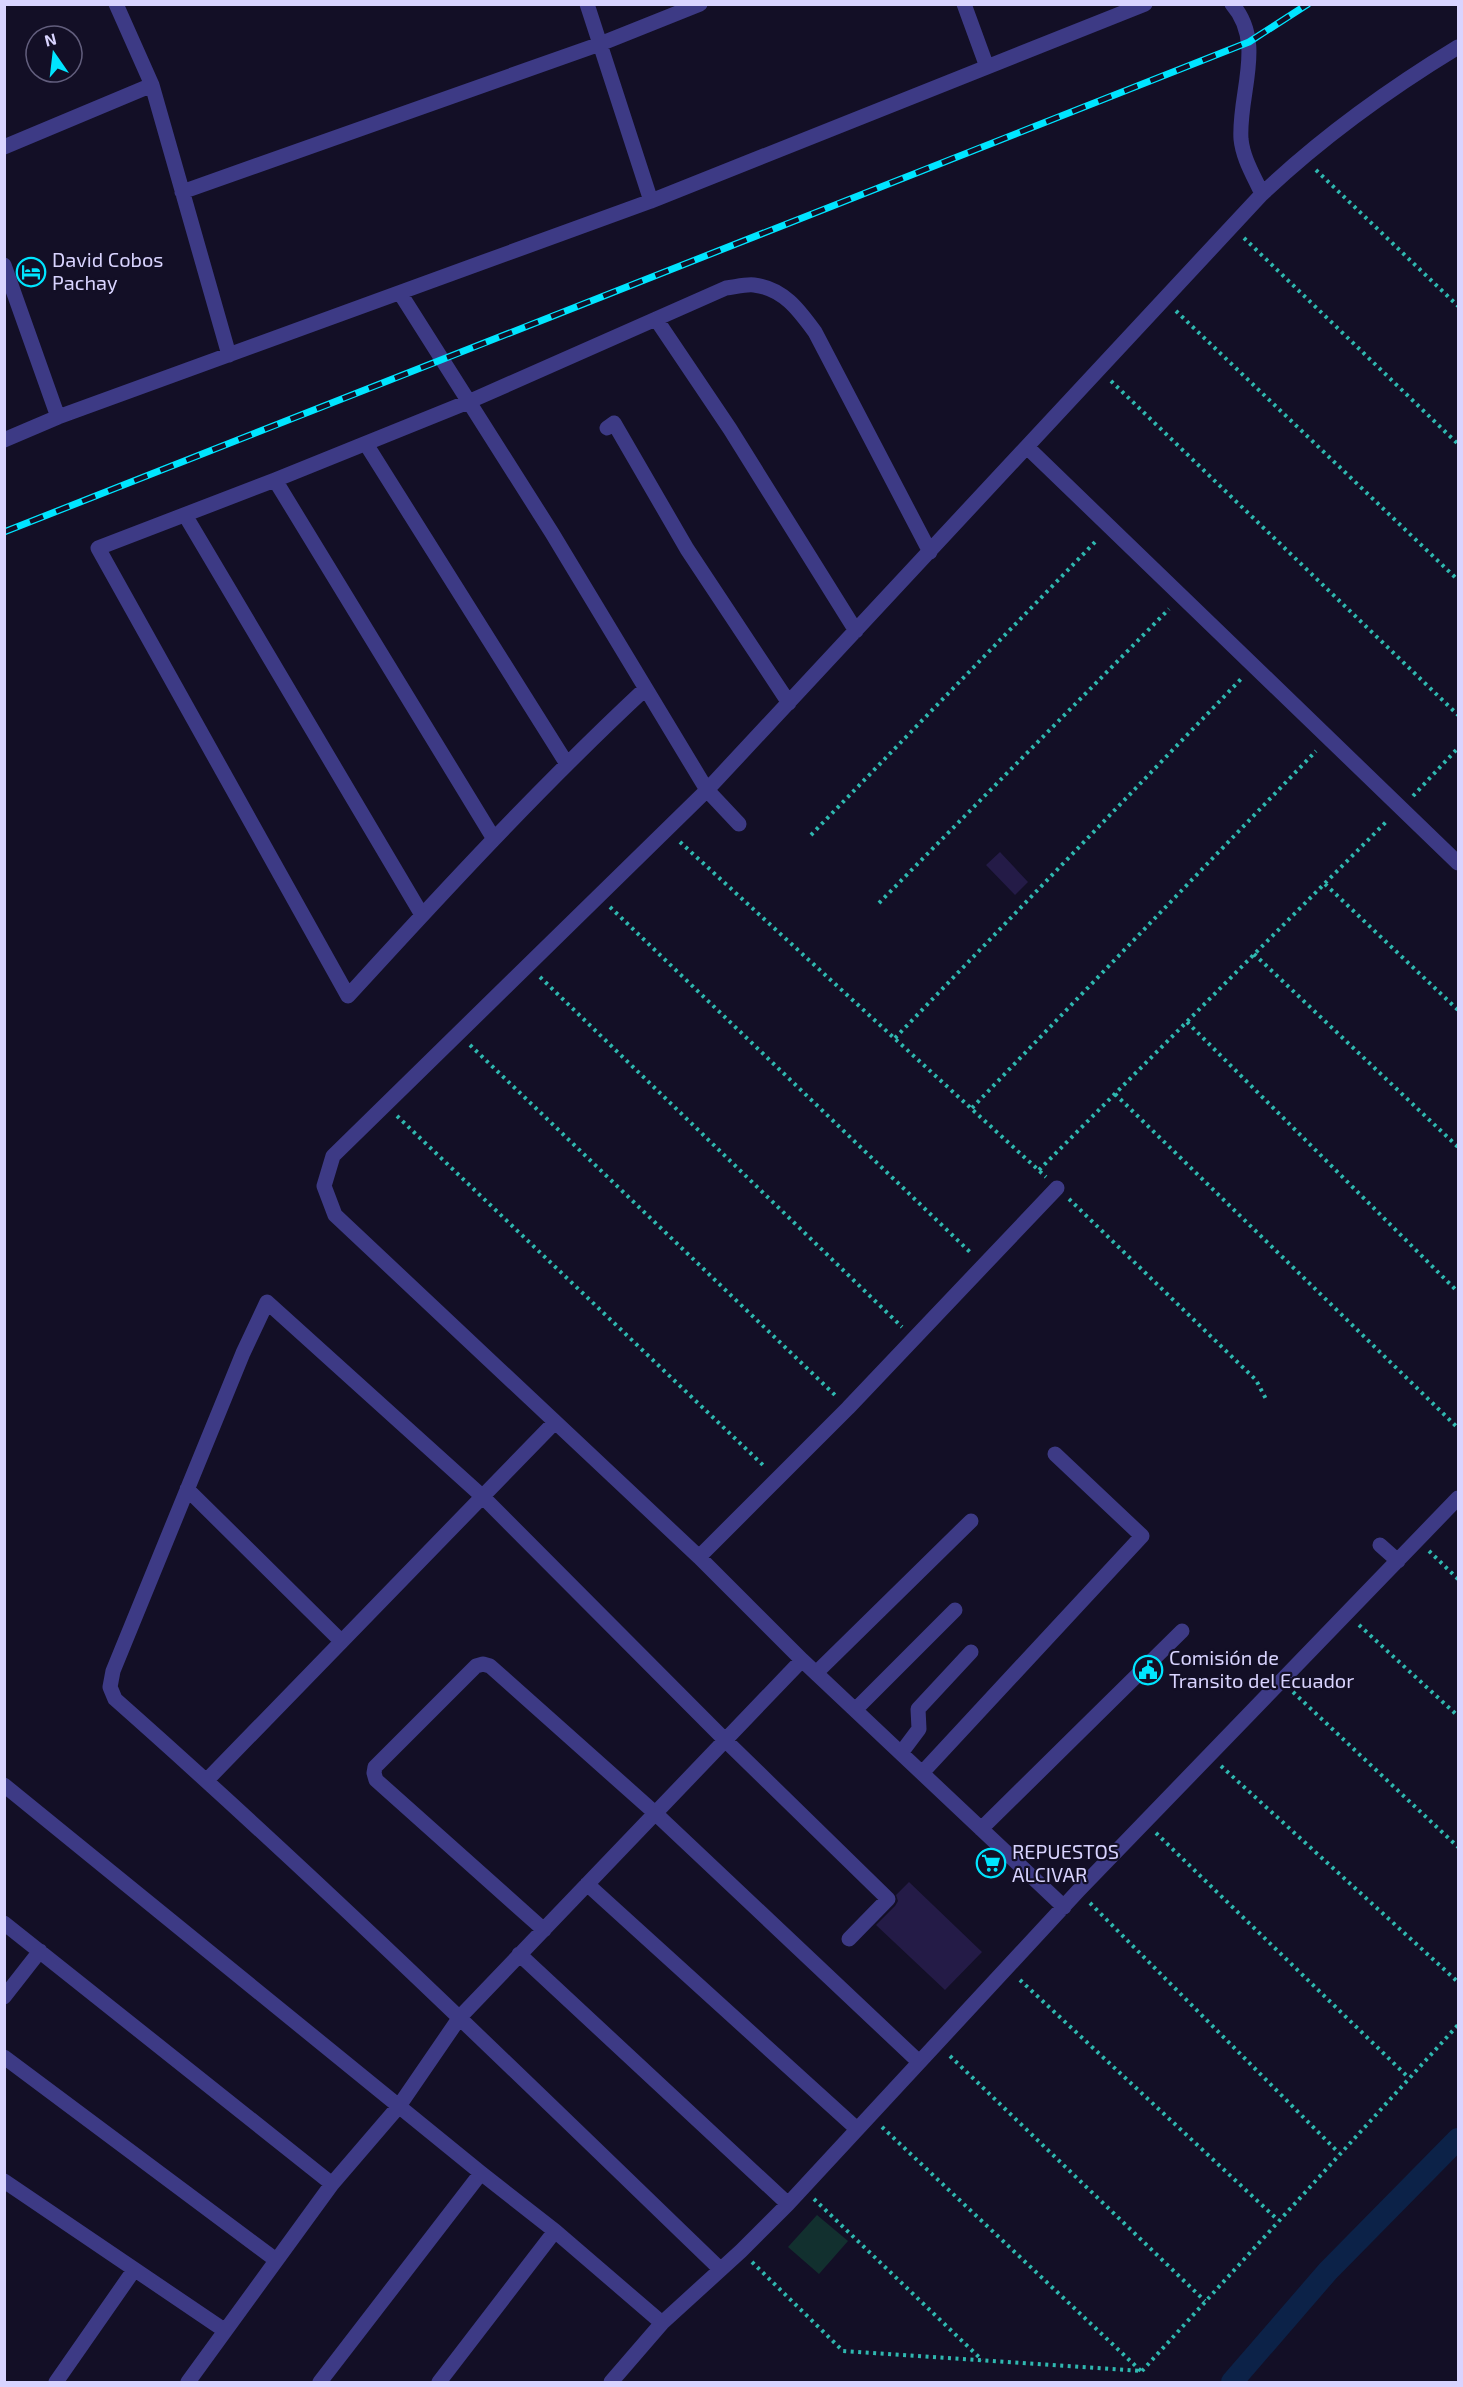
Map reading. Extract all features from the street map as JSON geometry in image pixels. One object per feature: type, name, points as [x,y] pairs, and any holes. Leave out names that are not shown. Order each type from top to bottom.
[{"type":"street","points":[[116,4],[152,85],[229,355]]},
{"type":"street","points":[[587,4],[651,201]]},
{"type":"street","points":[[182,192],[600,44],[700,4]]},
{"type":"street","points":[[964,4],[987,67]]},
{"type":"street","points":[[4,440],[58,417],[651,201],[1145,4]]},
{"type":"street","points":[[1232,4],[1243,20],[1250,53],[1241,141],[1245,157],[1262,194]]},
{"type":"street","points":[[1064,1907],[802,1660],[699,1557],[335,1215],[324,1186],[333,1156],[707,790],[1262,194],[1302,157],[1425,67],[1458,47]]},
{"type":"street","points":[[1425,67],[1438,76]]},
{"type":"street","points":[[4,147],[152,85]]},
{"type":"street","points":[[4,265],[58,417]]},
{"type":"street","points":[[645,689],[494,839],[348,996],[98,548],[468,402],[726,288],[754,284],[782,294],[800,311],[815,332],[930,552]]},
{"type":"street","points":[[400,292],[552,533],[707,790],[740,824]]},
{"type":"street","points":[[656,319],[730,429],[856,631]]},
{"type":"street","points":[[607,428],[614,423],[687,549],[789,703]]},
{"type":"street","points":[[366,444],[567,764]]},
{"type":"street","points":[[1028,447],[1458,863]]},
{"type":"street","points":[[275,480],[494,839]]},
{"type":"street","points":[[185,515],[422,915]]},
{"type":"street","points":[[699,1557],[848,1408],[1057,1188]]},
{"type":"street","points":[[720,2269],[460,2017],[207,1780],[115,1699],[110,1687],[113,1671],[243,1353],[267,1302],[483,1497],[725,1740],[888,1899],[849,1939]]},
{"type":"street","points":[[207,1780],[270,1718],[341,1641],[554,1422]]},
{"type":"street","points":[[922,1773],[1142,1536],[1054,1454]]},
{"type":"street","points":[[187,1489],[341,1641]]},
{"type":"street","points":[[611,2382],[662,2323],[741,2251],[788,2204],[1078,1891],[1458,1498]]},
{"type":"street","points":[[816,1673],[971,1521]]},
{"type":"street","points":[[1380,1545],[1398,1561]]},
{"type":"street","points":[[855,1710],[955,1610]]},
{"type":"street","points":[[981,1829],[1182,1631]]},
{"type":"street","points":[[901,1753],[919,1729],[918,1709],[972,1652]]},
{"type":"street","points":[[188,2382],[332,2184],[399,2106],[460,2017],[802,1660]]},
{"type":"street","points":[[544,1929],[376,1780],[374,1773],[375,1767],[476,1666],[483,1664],[490,1666],[655,1813],[919,2062]]},
{"type":"street","points":[[4,1785],[555,2231],[662,2323]]},
{"type":"street","points":[[587,1884],[857,2129]]},
{"type":"street","points":[[4,1923],[332,2184]]},
{"type":"street","points":[[4,1997],[40,1951]]},
{"type":"street","points":[[519,1954],[788,2204]]},
{"type":"street","points":[[4,2057],[276,2260]]},
{"type":"street","points":[[320,2382],[481,2173]]},
{"type":"street","points":[[4,2181],[225,2330]]},
{"type":"street","points":[[439,2382],[555,2231]]},
{"type":"street","points":[[56,2382],[134,2270]]},
{"type":"path","points":[[1302,157],[1458,306]]},
{"type":"path","points":[[1232,227],[1458,444]]},
{"type":"path","points":[[1165,300],[1458,580]]},
{"type":"path","points":[[1100,370],[1458,715]]},
{"type":"path","points":[[811,835],[1110,526]]},
{"type":"path","points":[[879,903],[1182,596]]},
{"type":"path","points":[[895,1038],[1254,666]]},
{"type":"path","points":[[972,1108],[1329,738]]},
{"type":"path","points":[[1039,1170],[1458,748]]},
{"type":"path","points":[[666,830],[1039,1170],[1256,1380],[1267,1401]]},
{"type":"path","points":[[1325,884],[1458,1010]]},
{"type":"path","points":[[599,897],[983,1265]]},
{"type":"path","points":[[1254,954],[1458,1147]]},
{"type":"path","points":[[528,966],[913,1338]]},
{"type":"path","points":[[1187,1022],[1458,1292]]},
{"type":"path","points":[[459,1034],[848,1408]]},
{"type":"path","points":[[1115,1094],[1458,1428]]},
{"type":"path","points":[[386,1105],[777,1479]]},
{"type":"path","points":[[1418,1541],[1458,1579]]},
{"type":"path","points":[[1347,1614],[1458,1716]]},
{"type":"path","points":[[1282,1681],[1458,1847]]},
{"type":"path","points":[[1209,1756],[1458,1982]]},
{"type":"path","points":[[1145,1822],[1409,2078]]},
{"type":"path","points":[[1078,1891],[1339,2153]]},
{"type":"path","points":[[1006,1967],[1278,2220]]},
{"type":"path","points":[[1142,2371],[1458,2025]]},
{"type":"path","points":[[936,2043],[1205,2301]]},
{"type":"path","points":[[869,2116],[1142,2371]]},
{"type":"path","points":[[802,2188],[983,2361]]},
{"type":"path","points":[[741,2251],[843,2351],[1142,2371]]},
{"type":"green space","points":[[817,2215],[848,2241],[819,2274],[788,2247]]},
{"type":"building","points":[[1000,852],[1028,882],[1015,895],[986,865]]},
{"type":"building","points":[[909,1882],[982,1952],[945,1990],[876,1925],[895,1906],[898,1901],[896,1895]]},
{"type":"waterway","points":[[1232,2382],[1328,2271],[1458,2139]]},
{"type":"railway","points":[[4,532],[1249,42],[1308,4]]},
{"type":"place","name":"David Cobos Pachay","points":[[31,272]]},
{"type":"place","name":"Comisión de Transito del Ecuador","points":[[1148,1670]]},
{"type":"place","name":"REPUESTOS ALCIVAR","points":[[991,1863]]}]
